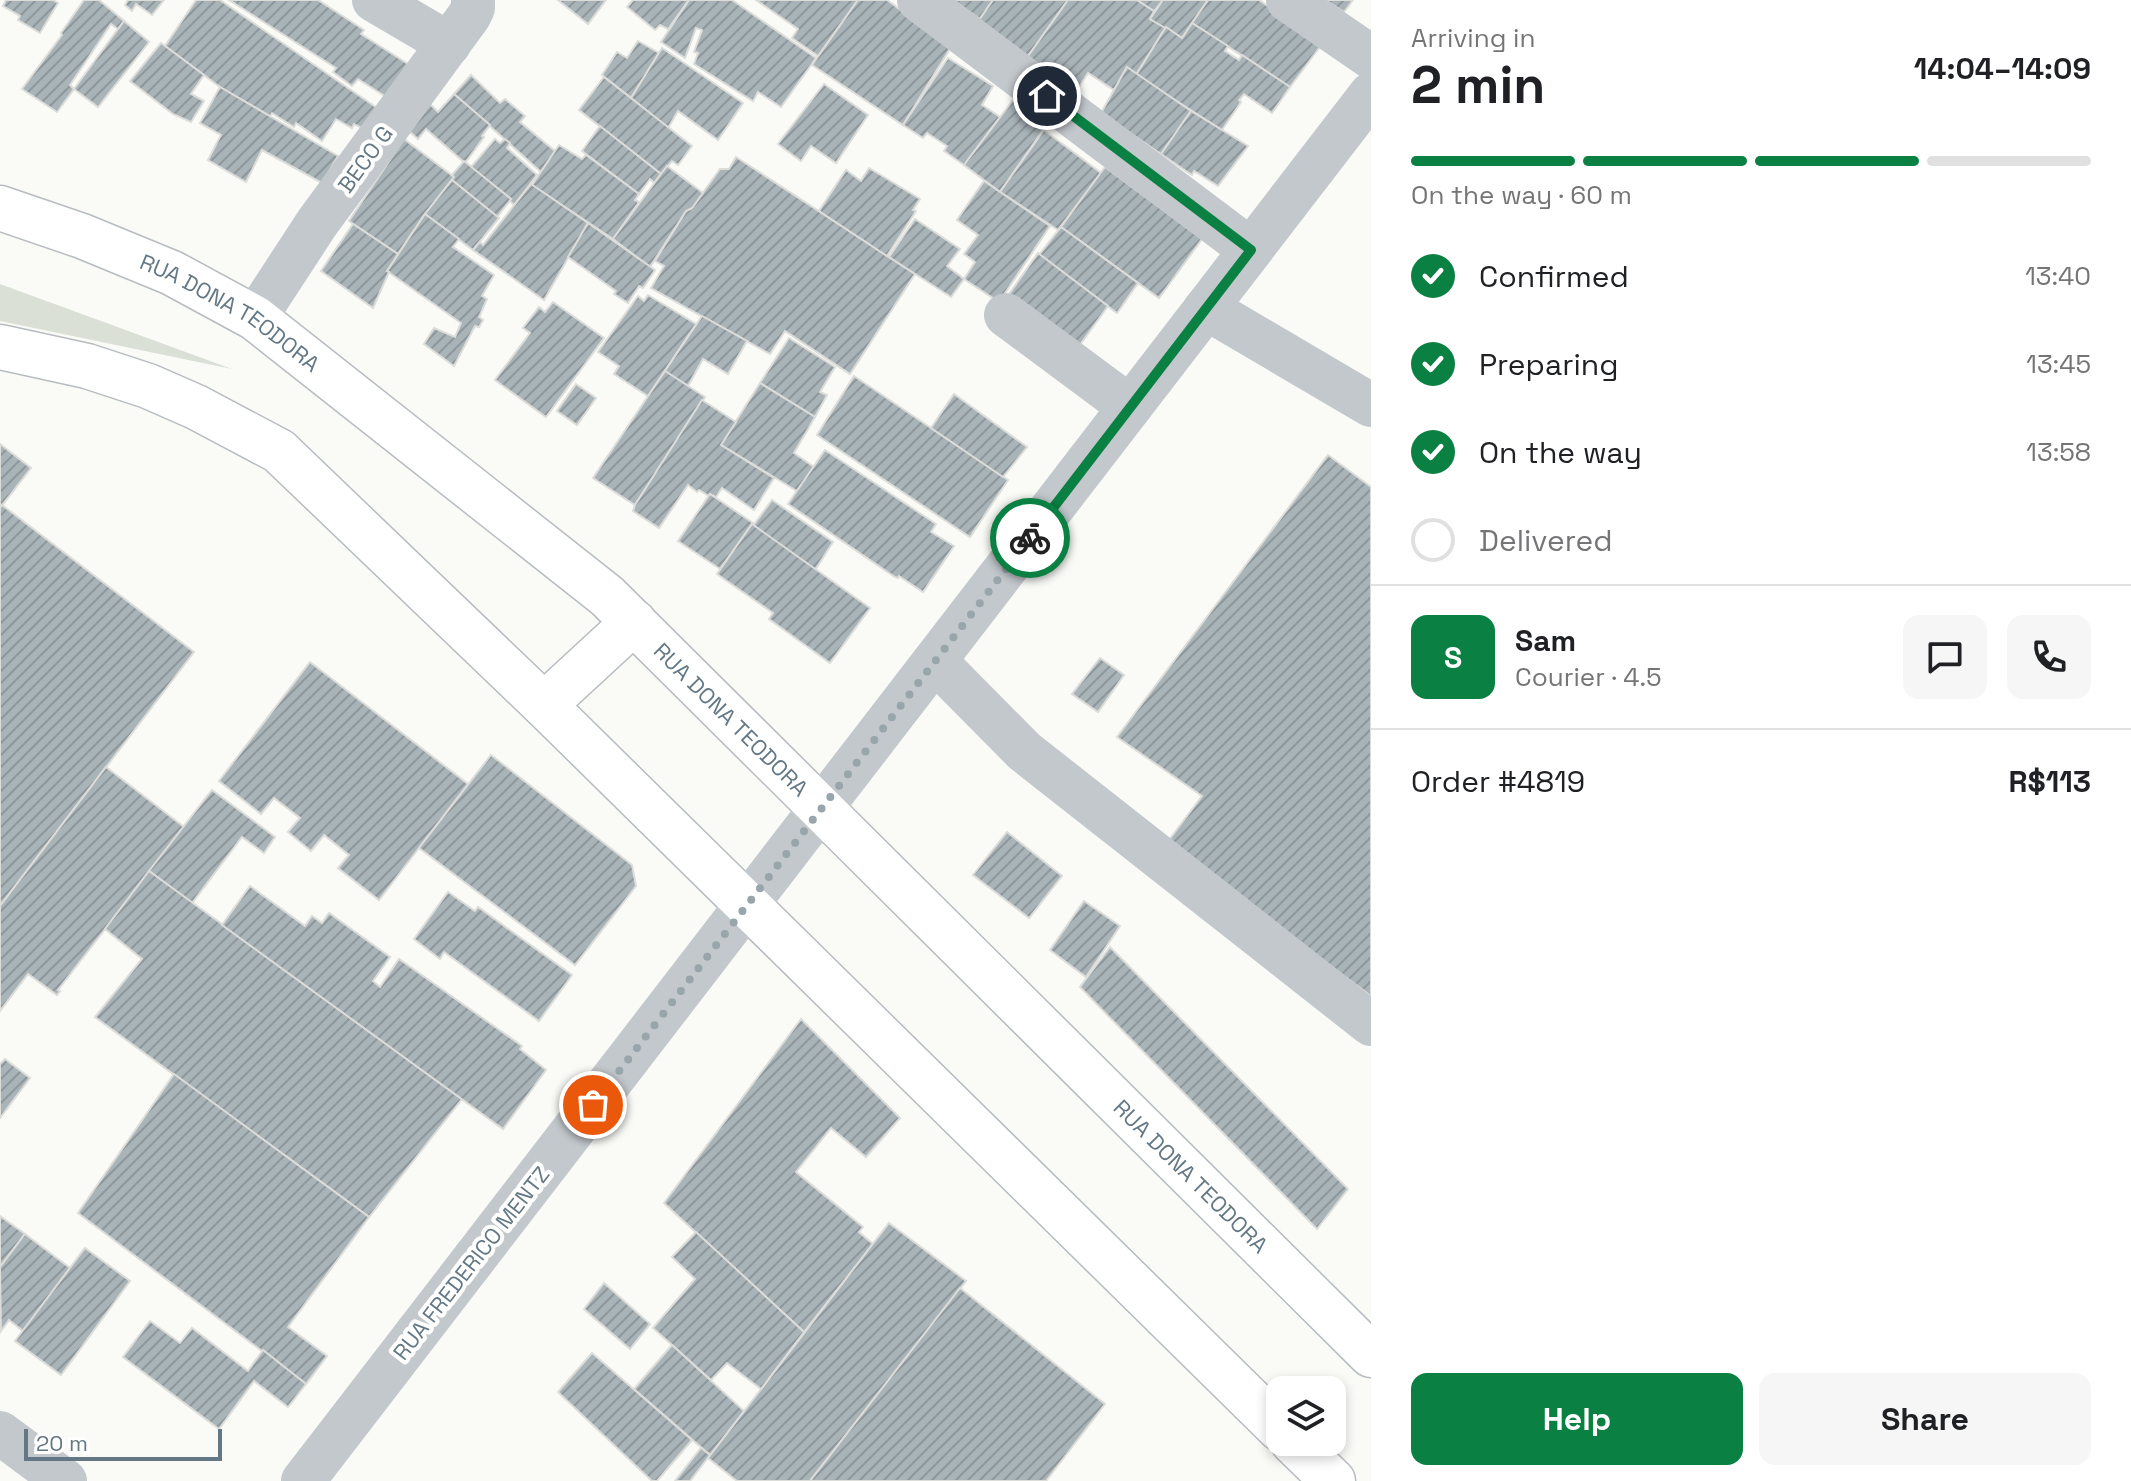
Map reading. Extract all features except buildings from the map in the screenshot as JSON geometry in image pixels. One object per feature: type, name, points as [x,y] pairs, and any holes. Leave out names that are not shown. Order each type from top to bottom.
[{"type":"main road","name":"RUA DONA TEODORA","points":[[0,208],[82,236],[172,273],[255,318],[607,596],[819,810],[1371,1355]]},
{"type":"main road","points":[[0,347],[87,366],[148,386],[196,407],[279,451],[544,705],[1266,1415]]},
{"type":"main road","points":[[544,705],[634,622]]},
{"type":"main road","points":[[1307,1456],[1333,1481]]},
{"type":"street","points":[[374,0],[449,44]]},
{"type":"street","name":"BECO G","points":[[255,318],[317,223],[469,16],[473,0]]},
{"type":"street","points":[[919,0],[1251,250]]},
{"type":"street","points":[[1288,0],[1371,57]]},
{"type":"street","name":"RUA FREDERICO MENTZ","points":[[303,1481],[1371,94]]},
{"type":"street","points":[[1206,308],[1371,405]]},
{"type":"street","points":[[1006,315],[1130,407]]},
{"type":"street","points":[[935,661],[1024,751],[1371,1024]]},
{"type":"street","points":[[0,1433],[65,1481]]},
{"type":"shaded area","points":[[0,284],[232,369],[0,321]]},
{"type":"way so far","points":[[593,1105],[1030,538]]},
{"type":"route","points":[[1030,538],[1251,250],[1047,96]]}]
